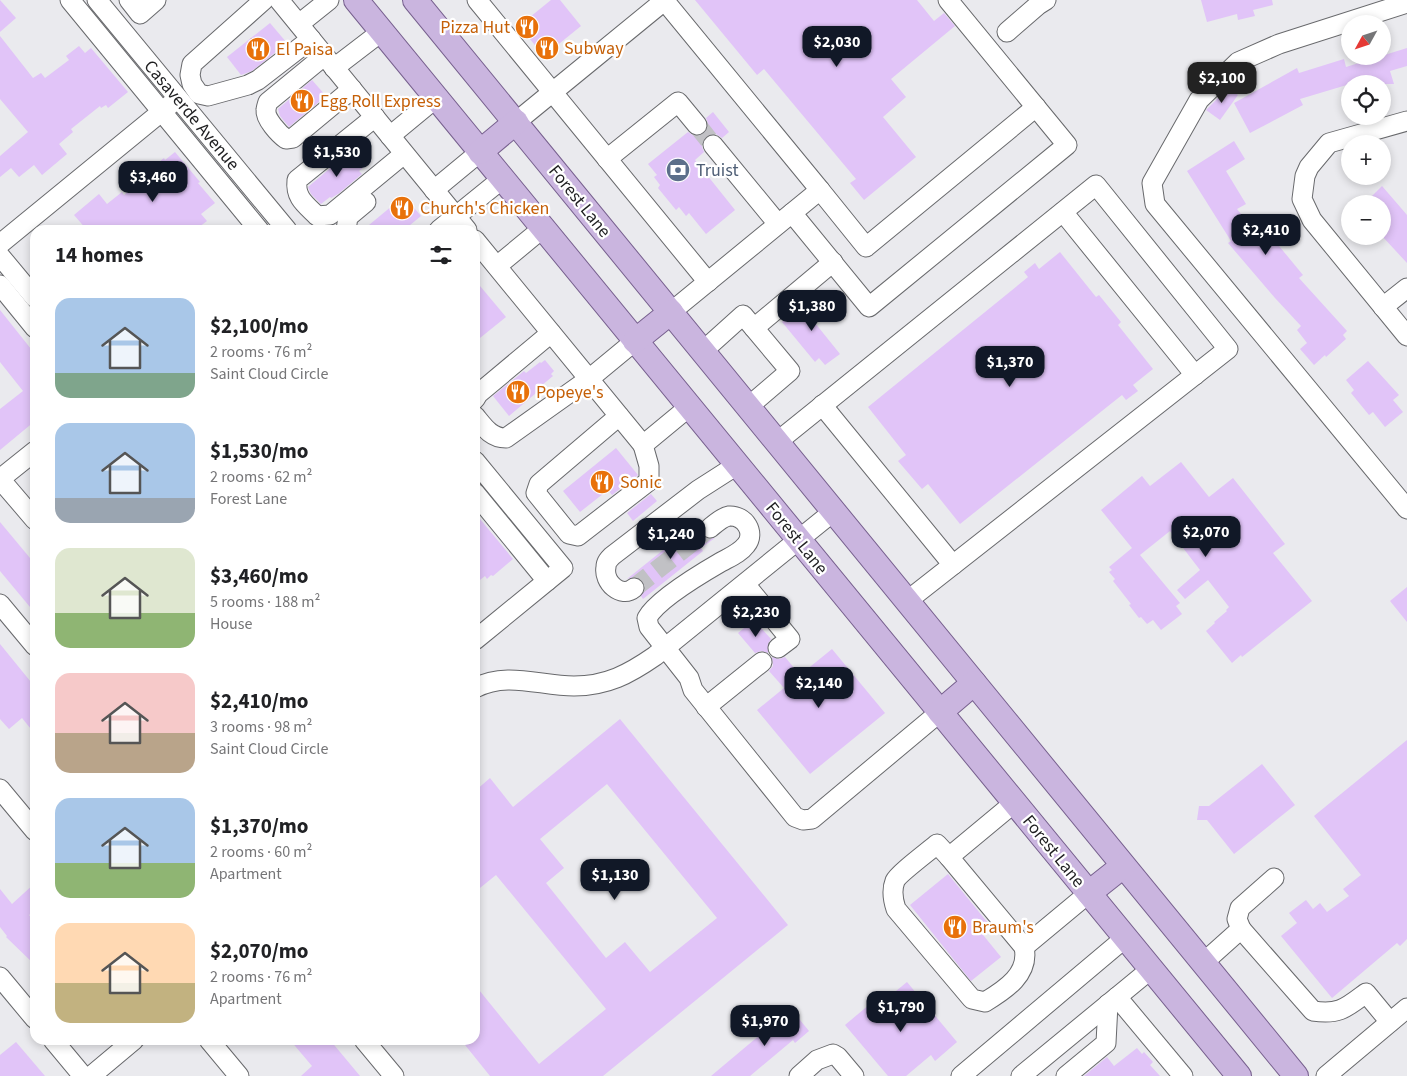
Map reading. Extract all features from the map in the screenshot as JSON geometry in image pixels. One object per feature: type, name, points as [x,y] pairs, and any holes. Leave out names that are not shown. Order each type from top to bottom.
[{"type":"main road","name":"Forest Lane","points":[[356,0],[1239,1076]]},
{"type":"main road","name":"Forest Lane","points":[[414,0],[516,122],[1296,1076]]},
{"type":"main road","points":[[480,152],[516,122]]},
{"type":"main road","points":[[635,341],[671,312]]},
{"type":"main road","points":[[940,712],[974,683]]},
{"type":"main road","points":[[1089,893],[1123,866]]},
{"type":"street","name":"Casaverde Avenue","points":[[70,0],[255,225]]},
{"type":"street","name":"Casaverde Avenue","points":[[97,0],[283,225]]},
{"type":"street","points":[[129,0],[140,14],[156,0]]},
{"type":"street","points":[[264,0],[192,64],[190,75],[192,84],[199,94],[208,96],[248,85],[258,80],[311,39]]},
{"type":"street","points":[[278,0],[462,223],[502,179]]},
{"type":"street","points":[[299,24],[329,0]]},
{"type":"street","points":[[477,0],[708,282]]},
{"type":"street","points":[[516,122],[664,0],[866,247],[1036,107]]},
{"type":"street","points":[[713,145],[785,218],[833,262],[869,307],[1067,145],[948,0]]},
{"type":"street","points":[[1007,32],[1046,0]]},
{"type":"street","points":[[1407,2],[1279,44],[1238,62],[1200,100],[1152,183],[1155,204],[1407,509]]},
{"type":"street","points":[[352,89],[293,138],[286,139],[282,136],[267,116],[265,109],[268,102],[329,62],[382,32]]},
{"type":"street","points":[[0,244],[178,98]]},
{"type":"street","points":[[390,136],[436,98]]},
{"type":"street","points":[[608,159],[678,102],[697,125]]},
{"type":"street","points":[[374,117],[297,180],[296,190],[302,202],[316,216],[330,215],[409,159]]},
{"type":"street","points":[[1407,121],[1329,143],[1309,166],[1305,176],[1302,199],[1312,220],[1407,336]]},
{"type":"street","points":[[434,190],[480,152]]},
{"type":"street","points":[[347,224],[409,159]]},
{"type":"street","points":[[777,442],[1096,185],[1228,349],[907,601]]},
{"type":"street","points":[[671,312],[820,190]]},
{"type":"street","points":[[1063,212],[1195,375]]},
{"type":"street","points":[[496,266],[543,228]]},
{"type":"street","points":[[480,246],[643,445],[649,466],[649,480],[578,536],[569,534],[536,494],[539,484],[619,416]]},
{"type":"street","points":[[0,256],[30,292]]},
{"type":"street","points":[[754,328],[833,262]]},
{"type":"street","points":[[0,285],[30,322]]},
{"type":"street","points":[[1383,307],[1407,288]]},
{"type":"street","points":[[703,351],[743,316],[790,371],[748,406]]},
{"type":"street","points":[[480,392],[552,333]]},
{"type":"street","points":[[480,422],[487,431],[498,438],[506,438],[589,380],[635,341]]},
{"type":"street","points":[[822,405],[953,565]]},
{"type":"street","points":[[643,445],[689,407]]},
{"type":"street","points":[[30,455],[0,479],[30,514]]},
{"type":"street","points":[[634,588],[629,592],[615,589],[605,572],[606,564],[612,556],[698,490],[737,465]]},
{"type":"street","points":[[480,467],[563,568],[480,636]]},
{"type":"street","points":[[480,499],[547,581]]},
{"type":"street","points":[[480,686],[504,679],[574,686],[610,682],[631,672],[665,648],[834,511]]},
{"type":"street","points":[[710,528],[727,516],[736,516],[749,528],[749,542],[742,550],[719,563],[658,604],[647,618],[649,627],[689,678],[693,690],[706,707],[795,817],[803,820],[812,819],[940,712]]},
{"type":"street","points":[[745,584],[790,639],[778,648]]},
{"type":"street","points":[[0,604],[30,640]]},
{"type":"street","points":[[706,707],[762,662]]},
{"type":"street","points":[[0,789],[30,825]]},
{"type":"street","points":[[949,858],[1014,803]]},
{"type":"street","points":[[937,844],[949,858],[1024,948],[1026,958],[1023,967],[1015,979],[1001,992],[985,1002],[972,999],[896,909],[893,900],[895,880],[937,844]]},
{"type":"street","points":[[1274,878],[1240,908],[1237,919],[1241,929],[1313,1011],[1328,1013],[1344,1009],[1366,992],[1390,1022]]},
{"type":"street","points":[[1024,948],[1089,893]]},
{"type":"street","points":[[1203,963],[1241,929]]},
{"type":"street","points":[[961,1076],[1125,938]]},
{"type":"street","points":[[1021,1076],[1151,969]]},
{"type":"street","points":[[0,977],[30,1013]]},
{"type":"street","points":[[1066,1076],[1106,1043],[1112,1000]]},
{"type":"street","points":[[1112,1000],[1183,1076]]},
{"type":"street","points":[[1326,1076],[1407,1008]]},
{"type":"street","points":[[57,1045],[83,1076]]},
{"type":"street","points":[[91,1076],[128,1045]]},
{"type":"street","points":[[213,1045],[239,1076]]},
{"type":"street","points":[[368,1045],[394,1076]]},
{"type":"street","points":[[799,1076],[817,1060],[833,1054],[838,1056],[854,1076]]},
{"type":"building","points":[[0,0],[16,18],[0,32]]},
{"type":"building","points":[[551,0],[560,0],[581,26],[544,56],[519,26]]},
{"type":"building","points":[[695,0],[917,0],[934,21],[944,13],[955,26],[891,79],[906,97],[883,117],[916,157],[864,200],[850,183],[856,179],[764,69],[757,75]]},
{"type":"building","points":[[1201,0],[1272,0],[1273,5],[1253,10],[1255,16],[1238,20],[1237,14],[1207,22]]},
{"type":"building","name":"El Paisa","points":[[270,23],[287,43],[252,71],[241,75],[227,57]]},
{"type":"building","points":[[0,36],[33,78],[41,73],[45,78],[69,60],[66,56],[79,46],[85,53],[91,48],[128,92],[108,108],[106,105],[101,108],[100,106],[71,129],[73,132],[59,144],[67,154],[42,175],[34,165],[19,177],[11,168],[0,177],[0,156],[28,132],[0,99]]},
{"type":"building","points":[[1407,48],[1407,66],[1390,71],[1394,84],[1391,84],[1391,75],[1341,75],[1341,87],[1300,99],[1303,105],[1250,133],[1234,103],[1297,68],[1299,73],[1341,60],[1341,65],[1346,65],[1346,67],[1352,65],[1391,65],[1391,53]]},
{"type":"building","name":"Egg Roll Express","points":[[312,80],[326,96],[289,127],[280,116],[278,109]]},
{"type":"building","points":[[1228,88],[1238,95],[1220,120],[1206,110]]},
{"type":"building","name":"Truist","points":[[713,112],[729,132],[722,138],[716,134],[706,136],[702,142],[704,152],[695,160],[735,210],[706,234],[689,213],[686,216],[679,207],[676,210],[658,188],[660,185],[654,177],[657,175],[648,164],[688,132],[694,136],[704,134],[708,128],[706,118]]},
{"type":"building","points":[[1234,141],[1245,159],[1226,171],[1246,204],[1237,209],[1258,235],[1265,229],[1303,275],[1299,278],[1347,331],[1343,335],[1346,339],[1314,365],[1300,349],[1307,343],[1297,330],[1301,326],[1228,243],[1231,241],[1187,171]]},
{"type":"building","points":[[175,152],[215,203],[201,214],[207,221],[202,225],[83,225],[74,215],[99,194],[107,204],[122,192],[124,195],[155,170],[153,167],[164,158],[165,160]]},
{"type":"building","points":[[355,152],[366,165],[359,171],[362,174],[338,194],[321,204],[311,194],[308,187],[346,155],[348,157]]},
{"type":"building","points":[[1382,186],[1390,195],[1373,195]]},
{"type":"building","name":"Church's Chicken","points":[[404,196],[421,216],[410,225],[369,225]]},
{"type":"building","points":[[1391,196],[1407,215],[1407,263],[1390,245]]},
{"type":"building","points":[[1060,252],[1096,297],[1099,295],[1121,322],[1118,325],[1153,369],[1133,385],[1138,391],[1126,400],[1122,395],[960,524],[928,484],[922,489],[898,461],[906,455],[868,407],[1028,277],[1024,272],[1035,263],[1039,269]]},
{"type":"building","points":[[480,286],[506,317],[480,338]]},
{"type":"building","points":[[816,298],[828,313],[815,323],[840,354],[825,365],[819,358],[815,362],[782,322],[792,314],[794,316]]},
{"type":"building","points":[[0,310],[30,348],[30,425],[0,450],[0,409],[23,391],[0,362]]},
{"type":"building","name":"Popeye's","points":[[545,360],[554,371],[551,374],[553,376],[509,416],[493,396],[524,371],[526,373]]},
{"type":"building","points":[[1368,361],[1399,395],[1393,400],[1403,412],[1385,427],[1373,412],[1369,415],[1351,393],[1354,390],[1346,380]]},
{"type":"building","name":"Sonic","points":[[616,448],[638,475],[612,495],[608,490],[580,512],[563,491]]},
{"type":"building","points":[[1181,462],[1209,497],[1233,478],[1285,544],[1273,553],[1312,601],[1232,663],[1206,631],[1229,607],[1208,580],[1185,599],[1177,590],[1200,570],[1170,531],[1140,555],[1180,603],[1176,606],[1182,614],[1161,630],[1153,620],[1147,624],[1141,617],[1139,618],[1129,605],[1131,604],[1113,581],[1115,579],[1109,572],[1112,570],[1109,567],[1132,548],[1101,510],[1142,476],[1150,486]]},
{"type":"building","points":[[651,494],[657,501],[633,521],[627,513]]},
{"type":"building","points":[[480,519],[513,559],[493,576],[491,575],[487,579],[485,576],[480,580]]},
{"type":"building","points":[[0,522],[30,558],[30,607],[0,571]]},
{"type":"building","points":[[698,522],[702,536],[707,539],[715,538],[701,548],[703,551],[643,599],[641,596],[645,589],[643,582],[635,577],[627,579]]},
{"type":"building","points":[[1407,587],[1407,622],[1390,601]]},
{"type":"building","points":[[754,620],[771,639],[768,644],[768,653],[761,651],[755,653],[738,633]]},
{"type":"building","points":[[0,644],[30,681],[30,728],[22,718],[9,729],[0,719]]},
{"type":"building","points":[[832,649],[885,713],[810,774],[757,710],[784,688],[769,671],[773,666],[772,657],[779,659],[785,657],[800,675]]},
{"type":"building","points":[[620,719],[788,925],[603,1076],[490,1076],[465,1045],[480,1045],[480,991],[539,1064],[606,1009],[496,875],[480,888],[480,787],[490,778],[513,807]],"holes":[[[607,784],[717,918],[650,972],[625,942],[606,958],[546,883],[564,868],[540,839]]]},
{"type":"building","points":[[1407,740],[1407,939],[1400,946],[1397,943],[1332,998],[1281,936],[1297,923],[1289,913],[1306,900],[1313,909],[1320,903],[1327,912],[1349,896],[1343,889],[1361,875],[1314,816]]},
{"type":"building","points":[[1262,764],[1295,805],[1234,854],[1207,820],[1197,820],[1199,806],[1209,806]]},
{"type":"building","name":"Braum's","points":[[948,874],[988,923],[979,930],[1001,957],[971,981],[910,905]]},
{"type":"building","points":[[30,888],[30,960],[6,937],[0,927],[0,889],[12,904]]},
{"type":"building","points":[[907,982],[957,1042],[935,1061],[931,1055],[906,1076],[888,1076],[845,1025],[870,1004],[874,1009]]},
{"type":"building","points":[[791,1009],[809,1031],[795,1043],[793,1040],[750,1076],[711,1076]]},
{"type":"building","points":[[16,1042],[45,1076],[0,1076],[0,1055]]},
{"type":"building","points":[[294,1045],[334,1045],[360,1076],[301,1076],[312,1066]]},
{"type":"building","points":[[1137,1048],[1142,1054],[1144,1052],[1153,1062],[1150,1065],[1160,1076],[1084,1076],[1107,1057],[1114,1066]]},
{"type":"tunnel","points":[[697,125],[713,145]]},
{"type":"tunnel","points":[[634,588],[710,528]]},
{"type":"place","name":"Pizza Hut","points":[[527,27]]},
{"type":"place","name":"Subway","points":[[547,48]]},
{"type":"place","name":"El Paisa","points":[[258,49]]},
{"type":"place","name":"Egg Roll Express","points":[[302,101]]},
{"type":"place","name":"Truist","points":[[678,170]]},
{"type":"place","name":"Church's Chicken","points":[[402,208]]},
{"type":"place","name":"Popeye's","points":[[518,392]]},
{"type":"place","name":"Sonic","points":[[602,482]]},
{"type":"place","name":"Braum's","points":[[955,927]]}]
